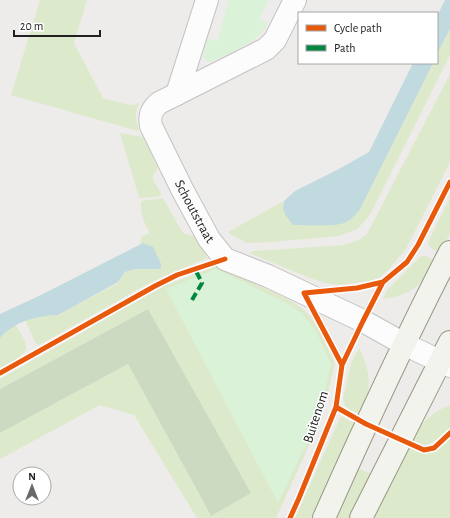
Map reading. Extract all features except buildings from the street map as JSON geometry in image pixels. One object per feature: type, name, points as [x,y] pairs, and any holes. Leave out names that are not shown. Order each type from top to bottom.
[{"type":"main road","points":[[324,518],[404,344],[450,252]]},
{"type":"main road","points":[[361,518],[447,356]]},
{"type":"street","points":[[178,94],[207,0]]},
{"type":"street","name":"Schoutstraat","points":[[295,0],[275,40],[266,49],[159,103],[152,108],[150,118],[151,126],[183,191],[209,239],[225,259],[268,276],[363,321],[404,344]]},
{"type":"street","points":[[404,344],[447,356]]},
{"type":"green space","points":[[40,0],[87,0],[74,43],[103,98],[129,105],[134,105],[140,102],[136,116],[138,131],[11,95]]},
{"type":"green space","points":[[229,0],[269,0],[259,19],[268,24],[258,36],[251,41],[226,55],[208,62],[203,57],[207,39],[217,41]]},
{"type":"green space","points":[[450,29],[450,55],[372,211],[357,229],[339,236],[247,243],[228,232],[284,201],[283,209],[293,225],[343,223],[353,218],[366,196],[432,64],[438,64],[438,52]]},
{"type":"green space","points":[[450,74],[450,162],[406,249],[388,270],[380,277],[370,281],[340,285],[325,283],[310,278],[249,253],[253,251],[344,245],[361,239],[367,234]]},
{"type":"green space","points":[[120,133],[143,137],[158,168],[152,178],[162,195],[156,197],[139,198]]},
{"type":"green space","points":[[163,198],[183,233],[196,237],[207,258],[142,287],[39,345],[36,344],[25,320],[47,315],[58,315],[118,283],[125,272],[135,269],[151,268],[143,243],[140,244],[142,236],[150,233],[143,218],[141,201]]},
{"type":"green space","points":[[450,198],[450,234],[440,252],[433,250],[429,246],[428,242]]},
{"type":"green space","points":[[421,256],[426,256],[437,262],[421,283],[415,288],[401,295],[383,299],[387,290]]},
{"type":"green space","points":[[216,266],[288,299],[303,309],[311,317],[320,332],[335,363],[326,401],[312,439],[276,518],[197,518],[134,415],[100,405],[0,459],[0,433],[128,364],[210,515],[251,493],[148,309],[0,389],[0,379],[164,286]]},
{"type":"green space","points":[[216,269],[286,303],[300,312],[317,333],[331,364],[323,400],[309,438],[278,503],[166,289]]},
{"type":"green space","points":[[148,309],[251,493],[211,516],[128,364],[0,433],[0,389]]},
{"type":"green space","points":[[16,325],[26,346],[26,350],[16,359],[0,368],[0,338],[6,331]]},
{"type":"green space","points":[[359,348],[366,365],[369,381],[367,397],[362,415],[345,406],[343,399],[351,363]]},
{"type":"green space","points":[[450,405],[450,427],[441,436],[426,445],[420,444],[411,439],[428,419],[438,411]]},
{"type":"green space","points":[[341,416],[356,424],[313,518],[295,518]]},
{"type":"green space","points":[[450,439],[450,518],[372,518],[408,448],[426,453],[431,452],[440,449]]},
{"type":"green space","points":[[357,468],[373,474],[351,518],[334,518]]},
{"type":"water","points":[[445,0],[450,0],[450,29],[438,52],[438,14]]},
{"type":"water","points":[[413,64],[432,64],[359,211],[344,223],[326,225],[293,225],[283,209],[284,201],[295,191],[369,152]]},
{"type":"water","points":[[143,243],[153,247],[161,264],[161,269],[135,269],[125,272],[118,282],[58,315],[26,320],[12,327],[0,338],[0,314],[41,295]]},
{"type":"marked path","points":[[192,300],[202,283],[195,269]]},
{"type":"cycle path","name":"Buitenom","points":[[290,518],[336,407],[342,365],[383,282],[407,262],[418,245],[450,182]]},
{"type":"cycle path","points":[[0,373],[155,286],[177,275],[225,259]]},
{"type":"cycle path","points":[[342,365],[304,293],[357,288],[383,282]]},
{"type":"cycle path","name":"Buitenom","points":[[336,407],[366,424],[424,450],[434,448],[450,433]]}]
